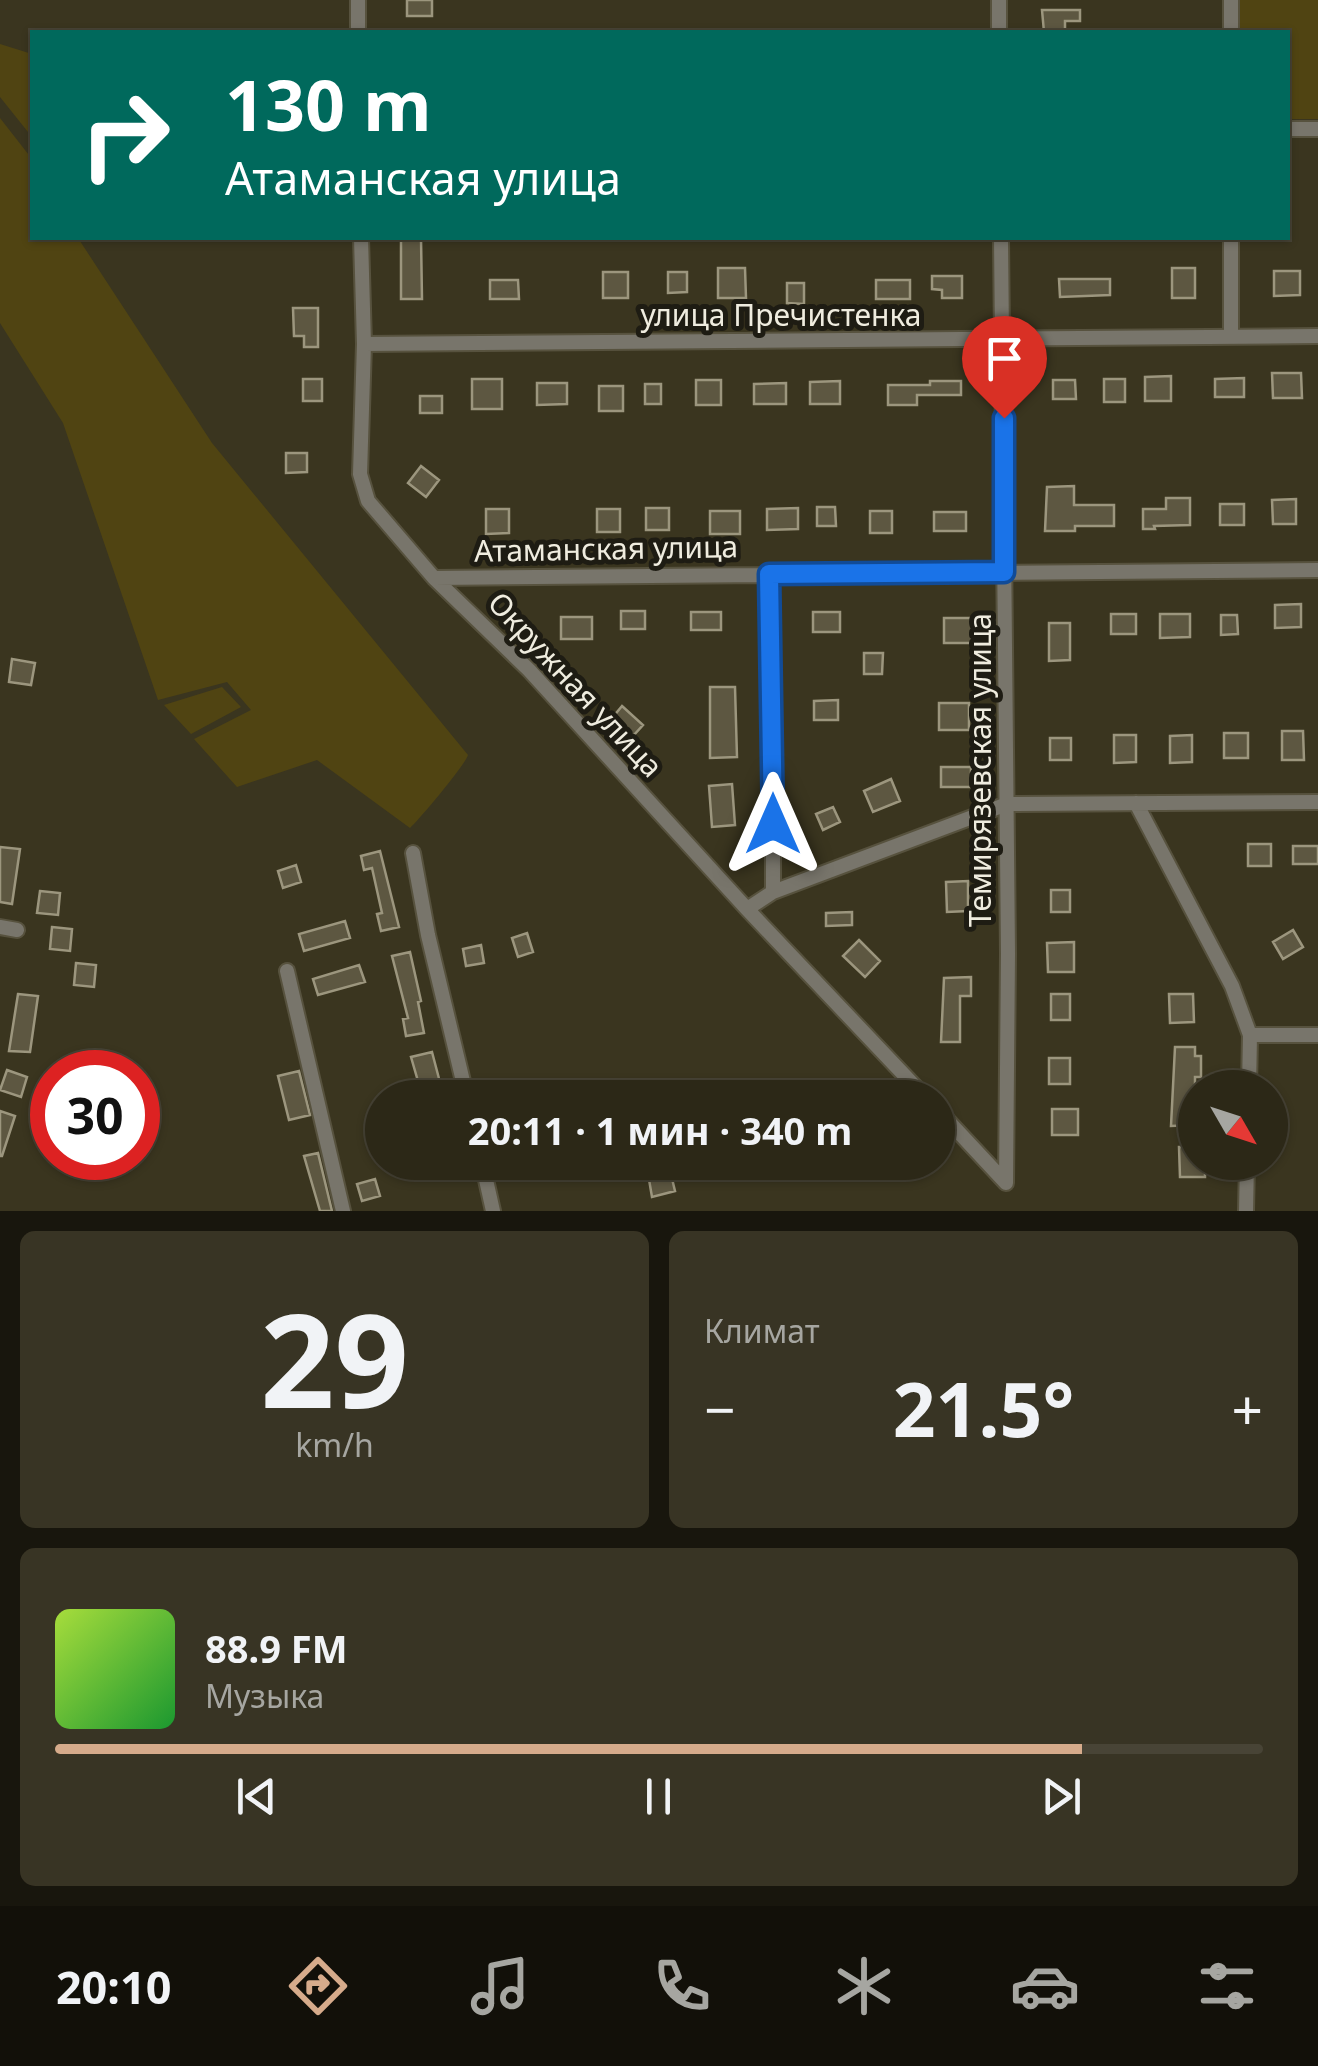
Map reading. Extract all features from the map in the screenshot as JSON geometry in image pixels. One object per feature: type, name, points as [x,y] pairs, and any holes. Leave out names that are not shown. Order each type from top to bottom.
[{"type":"street","points":[[358,0],[358,30]]},
{"type":"street","points":[[999,0],[999,30]]},
{"type":"street","points":[[1231,0],[1231,30]]},
{"type":"street","points":[[1290,129],[1318,128]]},
{"type":"street","name":"Окружная улица","points":[[362,240],[360,474],[368,502],[434,578],[529,670],[909,1080]]},
{"type":"street","name":"Темирязевская улица","points":[[955,1128],[1006,1182],[1001,240]]},
{"type":"street","points":[[1231,336],[1232,240]]},
{"type":"street","name":"улица Пречистенка","points":[[364,344],[1318,336]]},
{"type":"street","name":"Атаманская улица","points":[[434,578],[1318,570]]},
{"type":"street","points":[[769,574],[773,892]]},
{"type":"street","points":[[747,909],[773,892],[1006,804],[1318,802]]},
{"type":"street","points":[[1136,804],[1232,986],[1250,1035],[1249,1070]]},
{"type":"street","points":[[413,853],[463,1080]]},
{"type":"street","points":[[0,927],[17,930]]},
{"type":"street","points":[[286,972],[343,1211]]},
{"type":"street","points":[[1250,1035],[1318,1035]]},
{"type":"street","points":[[486,1180],[493,1211]]},
{"type":"street","points":[[1246,1211],[1247,1180]]},
{"type":"shaded area","points":[[1239,0],[1318,0],[1318,119],[1290,119],[1290,30],[1240,30]]},
{"type":"shaded area","points":[[0,44],[30,53],[30,134],[0,97]]},
{"type":"shaded area","points":[[0,118],[30,156],[30,240],[79,240],[212,443],[468,755],[410,828],[317,760],[237,787],[194,739],[251,710],[227,682],[158,700],[63,423],[0,323]]},
{"type":"shaded area","points":[[222,687],[241,707],[191,734],[164,705]]},
{"type":"building","points":[[407,0],[432,0],[432,16],[407,16]]},
{"type":"building","points":[[1042,10],[1080,10],[1080,21],[1065,21],[1065,30],[1044,30]]},
{"type":"building","points":[[401,240],[421,240],[422,299],[401,299]]},
{"type":"building","points":[[718,268],[745,268],[746,298],[718,298]]},
{"type":"building","points":[[1172,268],[1195,268],[1195,298],[1172,298]]},
{"type":"building","points":[[1274,271],[1300,271],[1300,295],[1274,296]]},
{"type":"building","points":[[603,272],[628,272],[628,298],[603,298]]},
{"type":"building","points":[[668,272],[687,272],[687,292],[668,293]]},
{"type":"building","points":[[932,276],[962,276],[962,298],[942,298],[942,290],[932,289]]},
{"type":"building","points":[[1059,279],[1110,279],[1110,295],[1060,297]]},
{"type":"building","points":[[490,280],[518,280],[519,299],[490,299]]},
{"type":"building","points":[[876,280],[910,280],[910,299],[876,299]]},
{"type":"building","points":[[787,283],[804,283],[804,304],[787,303]]},
{"type":"building","points":[[293,308],[318,308],[318,347],[304,347],[304,336],[294,336]]},
{"type":"building","points":[[1272,373],[1301,373],[1302,398],[1273,398]]},
{"type":"building","points":[[1171,376],[1171,401],[1145,401],[1145,377]]},
{"type":"building","points":[[1244,378],[1244,397],[1215,397],[1215,379]]},
{"type":"building","points":[[303,379],[322,379],[322,401],[303,401]]},
{"type":"building","points":[[472,379],[502,379],[502,409],[472,409]]},
{"type":"building","points":[[1104,379],[1125,379],[1125,402],[1104,402]]},
{"type":"building","points":[[696,380],[721,380],[721,405],[696,405]]},
{"type":"building","points":[[1053,380],[1075,380],[1076,399],[1053,399]]},
{"type":"building","points":[[840,381],[840,404],[810,404],[810,382]]},
{"type":"building","points":[[930,381],[961,381],[961,395],[917,395],[917,405],[888,405],[888,385],[930,385]]},
{"type":"building","points":[[537,383],[567,383],[567,404],[537,405]]},
{"type":"building","points":[[786,383],[786,404],[754,404],[754,384]]},
{"type":"building","points":[[645,384],[661,384],[661,404],[645,404]]},
{"type":"building","points":[[599,386],[623,386],[623,411],[599,411]]},
{"type":"building","points":[[420,396],[442,396],[442,413],[420,413]]},
{"type":"building","points":[[286,453],[307,453],[307,472],[286,473]]},
{"type":"building","points":[[421,466],[439,480],[426,497],[408,483]]},
{"type":"building","points":[[1074,486],[1074,505],[1114,505],[1114,526],[1045,531],[1047,487]]},
{"type":"building","points":[[1166,498],[1190,498],[1190,525],[1143,529],[1143,509],[1166,509]]},
{"type":"building","points":[[1296,499],[1296,524],[1273,524],[1272,500]]},
{"type":"building","points":[[1220,504],[1244,504],[1244,525],[1220,525]]},
{"type":"building","points":[[817,507],[835,507],[836,526],[817,526]]},
{"type":"building","points":[[646,508],[669,508],[669,530],[646,530]]},
{"type":"building","points":[[798,508],[798,529],[767,530],[767,509]]},
{"type":"building","points":[[486,509],[509,509],[509,533],[486,534]]},
{"type":"building","points":[[597,509],[620,509],[620,532],[597,532]]},
{"type":"building","points":[[710,511],[740,511],[740,534],[710,534]]},
{"type":"building","points":[[870,511],[892,511],[892,533],[870,533]]},
{"type":"building","points":[[934,512],[966,512],[966,531],[934,531]]},
{"type":"building","points":[[1301,604],[1301,627],[1275,628],[1275,605]]},
{"type":"building","points":[[621,611],[645,611],[645,629],[621,629]]},
{"type":"building","points":[[691,612],[721,612],[721,630],[691,630]]},
{"type":"building","points":[[813,612],[840,612],[840,632],[813,632]]},
{"type":"building","points":[[1111,614],[1136,614],[1136,634],[1111,634]]},
{"type":"building","points":[[1160,614],[1190,614],[1190,637],[1160,638]]},
{"type":"building","points":[[1221,615],[1237,615],[1238,634],[1221,635]]},
{"type":"building","points":[[561,617],[592,617],[592,639],[561,639]]},
{"type":"building","points":[[944,618],[972,618],[972,643],[944,643]]},
{"type":"building","points":[[1049,623],[1070,623],[1070,660],[1049,661]]},
{"type":"building","points":[[864,653],[883,653],[882,674],[864,674]]},
{"type":"building","points":[[12,659],[35,663],[31,685],[9,682]]},
{"type":"building","points":[[710,687],[735,687],[737,757],[710,758]]},
{"type":"building","points":[[838,700],[838,720],[814,720],[814,701]]},
{"type":"building","points":[[939,703],[969,703],[969,730],[939,730]]},
{"type":"building","points":[[622,706],[643,725],[633,736],[613,717]]},
{"type":"building","points":[[1282,731],[1303,731],[1304,760],[1282,760]]},
{"type":"building","points":[[1224,733],[1248,733],[1248,758],[1224,758]]},
{"type":"building","points":[[1114,735],[1136,735],[1136,762],[1114,763]]},
{"type":"building","points":[[1192,735],[1192,762],[1170,763],[1170,736]]},
{"type":"building","points":[[1050,738],[1071,738],[1071,760],[1050,760]]},
{"type":"building","points":[[941,767],[971,767],[971,787],[941,787]]},
{"type":"building","points":[[891,779],[900,801],[873,812],[864,791]]},
{"type":"building","points":[[732,784],[735,825],[712,827],[709,786]]},
{"type":"building","points":[[833,807],[840,822],[823,830],[816,814]]},
{"type":"building","points":[[1248,844],[1271,844],[1271,866],[1248,866]]},
{"type":"building","points":[[1293,846],[1318,846],[1318,864],[1293,864]]},
{"type":"building","points":[[0,847],[20,849],[12,904],[0,902]]},
{"type":"building","points":[[380,851],[399,927],[381,931],[377,914],[382,913],[372,868],[364,870],[361,856]]},
{"type":"building","points":[[296,865],[301,882],[283,888],[278,871]]},
{"type":"building","points":[[968,881],[968,911],[947,912],[946,882]]},
{"type":"building","points":[[1051,890],[1070,890],[1070,912],[1051,912]]},
{"type":"building","points":[[40,891],[60,893],[58,915],[37,913]]},
{"type":"building","points":[[852,912],[852,925],[826,926],[826,913]]},
{"type":"building","points":[[345,921],[350,938],[304,951],[299,934]]},
{"type":"building","points":[[52,927],[72,929],[70,951],[50,949]]},
{"type":"building","points":[[1293,930],[1303,947],[1283,959],[1273,942]]},
{"type":"building","points":[[527,933],[533,952],[518,957],[512,938]]},
{"type":"building","points":[[859,940],[880,961],[865,977],[843,956]]},
{"type":"building","points":[[1074,942],[1074,972],[1048,972],[1047,943]]},
{"type":"building","points":[[481,945],[484,963],[466,966],[463,949]]},
{"type":"building","points":[[410,952],[424,1033],[406,1036],[403,1019],[408,1018],[392,956]]},
{"type":"building","points":[[76,963],[96,965],[94,987],[74,985]]},
{"type":"building","points":[[359,965],[365,982],[318,995],[313,979]]},
{"type":"building","points":[[971,977],[971,996],[960,996],[960,1042],[941,1042],[944,978]]},
{"type":"building","points":[[18,994],[38,996],[30,1052],[9,1051]]},
{"type":"building","points":[[1051,994],[1070,994],[1070,1020],[1051,1020]]},
{"type":"building","points":[[1169,994],[1193,994],[1194,1022],[1170,1023]]},
{"type":"building","points":[[1175,1047],[1195,1047],[1195,1056],[1201,1056],[1201,1070],[1178,1070],[1178,1126],[1171,1126]]},
{"type":"building","points":[[432,1052],[439,1080],[418,1080],[411,1057]]},
{"type":"building","points":[[1049,1058],[1070,1058],[1070,1084],[1049,1084]]},
{"type":"building","points":[[7,1070],[27,1077],[21,1097],[0,1090]]},
{"type":"building","points":[[299,1071],[310,1115],[289,1120],[278,1076]]},
{"type":"building","points":[[1052,1109],[1078,1109],[1078,1135],[1052,1135]]},
{"type":"building","points":[[0,1111],[15,1116],[2,1156],[0,1156]]},
{"type":"building","points":[[318,1153],[332,1211],[320,1211],[304,1156]]},
{"type":"building","points":[[375,1180],[380,1196],[362,1201],[357,1184]]},
{"type":"building","points":[[649,1180],[672,1180],[675,1191],[652,1197]]},
{"type":"route","points":[[773,824],[769,574],[1004,572],[1004,418]]}]
